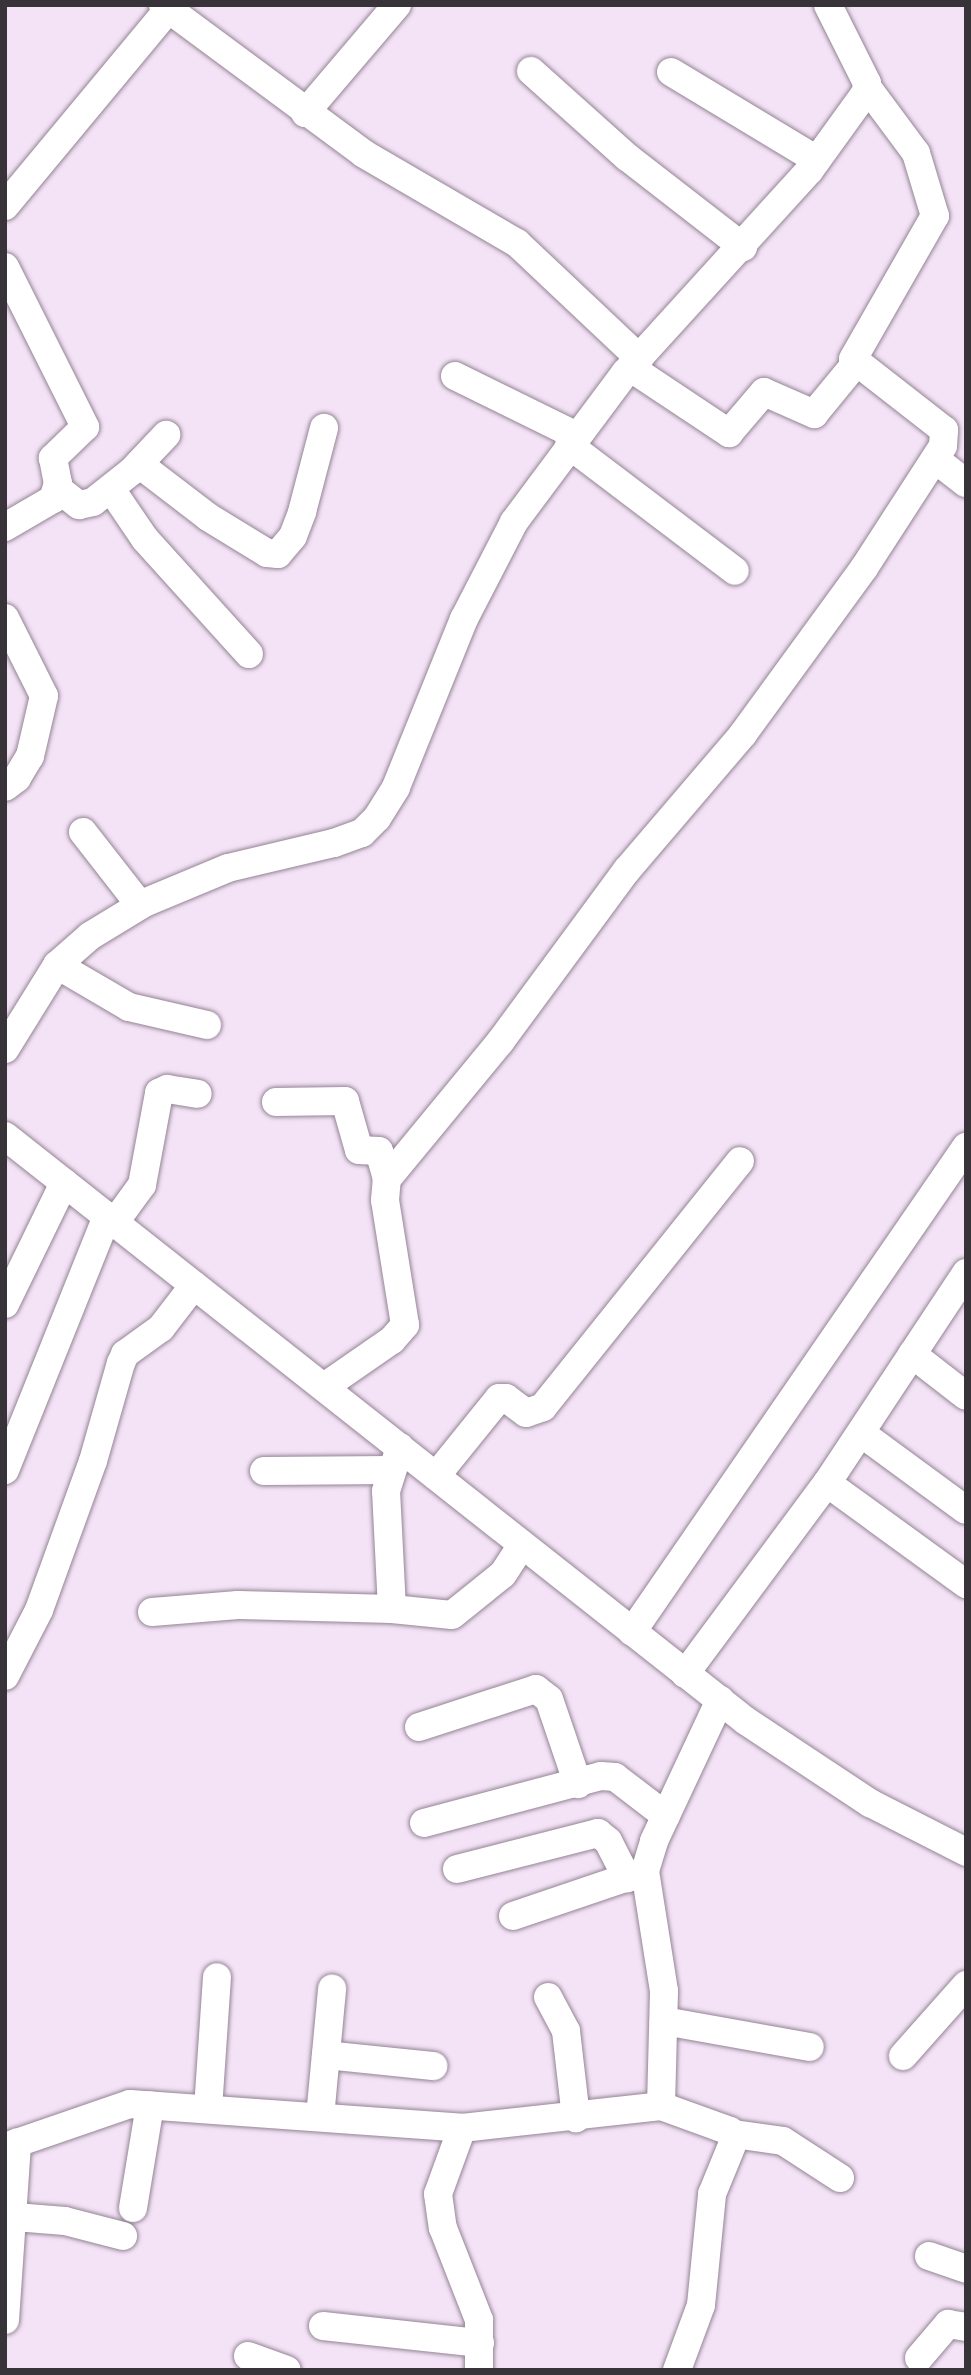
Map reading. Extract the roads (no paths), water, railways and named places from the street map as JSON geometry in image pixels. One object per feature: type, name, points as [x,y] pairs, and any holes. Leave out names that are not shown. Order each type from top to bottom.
[{"type":"street","points":[[305,113],[397,5]]},
{"type":"street","points":[[5,206],[168,6],[305,113],[425,192],[517,243],[635,363],[729,433],[764,392],[814,414],[855,364],[855,354],[935,216],[916,153],[867,87],[828,5]]},
{"type":"street","points":[[531,71],[627,157],[743,247]]},
{"type":"street","points":[[671,72],[817,160]]},
{"type":"street","points":[[5,1049],[57,965],[72,949],[140,905],[228,868],[362,834],[396,787],[464,619],[513,522],[635,363],[743,247],[817,160],[867,87]]},
{"type":"street","points":[[5,267],[85,427],[53,458],[57,488],[47,505],[5,527]]},
{"type":"street","points":[[387,1179],[500,1042],[627,870],[743,734],[849,589],[934,459],[947,436],[944,430],[855,364]]},
{"type":"street","points":[[455,376],[573,441],[735,571]]},
{"type":"street","points":[[139,464],[200,512],[267,553],[278,554],[293,536],[302,512],[324,428]]},
{"type":"street","points":[[57,488],[79,505],[111,489],[166,435]]},
{"type":"street","points":[[934,459],[966,483]]},
{"type":"street","points":[[111,489],[145,539],[249,654]]},
{"type":"street","points":[[5,618],[40,685],[44,709],[30,756],[17,778],[5,787]]},
{"type":"street","points":[[83,832],[140,905]]},
{"type":"street","points":[[57,965],[129,1007],[207,1025]]},
{"type":"street","points":[[5,1470],[119,1213],[145,1175],[159,1093],[167,1089],[198,1094]]},
{"type":"street","points":[[276,1102],[345,1101],[359,1150],[379,1152],[387,1179],[385,1200],[405,1325],[400,1333],[334,1380]]},
{"type":"street","points":[[5,1136],[64,1183],[119,1213],[194,1285],[334,1380],[395,1459]]},
{"type":"street","points":[[641,1619],[966,1147]]},
{"type":"street","points":[[444,1466],[499,1398],[506,1398],[526,1413],[543,1407],[740,1161]]},
{"type":"street","points":[[5,1304],[64,1183]]},
{"type":"street","points":[[695,1661],[862,1433],[966,1273]]},
{"type":"street","points":[[6,1675],[38,1610],[93,1461],[125,1354],[161,1328],[194,1285]]},
{"type":"street","points":[[912,1354],[966,1396]]},
{"type":"street","points":[[862,1433],[966,1510]]},
{"type":"street","points":[[392,1609],[386,1491],[395,1459]]},
{"type":"street","points":[[264,1471],[395,1459],[444,1466],[522,1545],[641,1619],[695,1661],[720,1700],[870,1803],[966,1852]]},
{"type":"street","points":[[827,1483],[966,1584]]},
{"type":"street","points":[[152,1612],[238,1605],[392,1609],[457,1614],[503,1574],[522,1545]]},
{"type":"street","points":[[419,1727],[536,1689],[549,1699],[578,1784]]},
{"type":"street","points":[[513,1916],[636,1875],[720,1700]]},
{"type":"street","points":[[424,1823],[601,1776],[615,1777],[666,1816]]},
{"type":"street","points":[[457,1869],[598,1833],[608,1841],[636,1875],[664,1991],[661,2106]]},
{"type":"street","points":[[208,2109],[217,1977]]},
{"type":"street","points":[[903,2056],[965,1987]]},
{"type":"street","points":[[320,2117],[332,1989]]},
{"type":"street","points":[[548,1997],[566,2031],[576,2118]]},
{"type":"street","points":[[664,2021],[810,2047]]},
{"type":"street","points":[[326,2055],[433,2066]]},
{"type":"street","points":[[133,2208],[150,2105]]},
{"type":"street","points":[[5,2320],[15,2217],[11,2145],[113,2107],[150,2105],[462,2128],[515,2125],[661,2106],[734,2134],[783,2141],[840,2178]]},
{"type":"street","points":[[323,2326],[480,2356],[476,2310],[439,2213],[440,2182],[462,2128]]},
{"type":"street","points":[[677,2370],[697,2322],[708,2262],[711,2197],[734,2134]]},
{"type":"street","points":[[15,2217],[65,2221],[123,2236]]},
{"type":"street","points":[[929,2256],[966,2269]]},
{"type":"street","points":[[919,2358],[948,2324],[966,2327]]},
{"type":"street","points":[[248,2356],[287,2370]]}]
